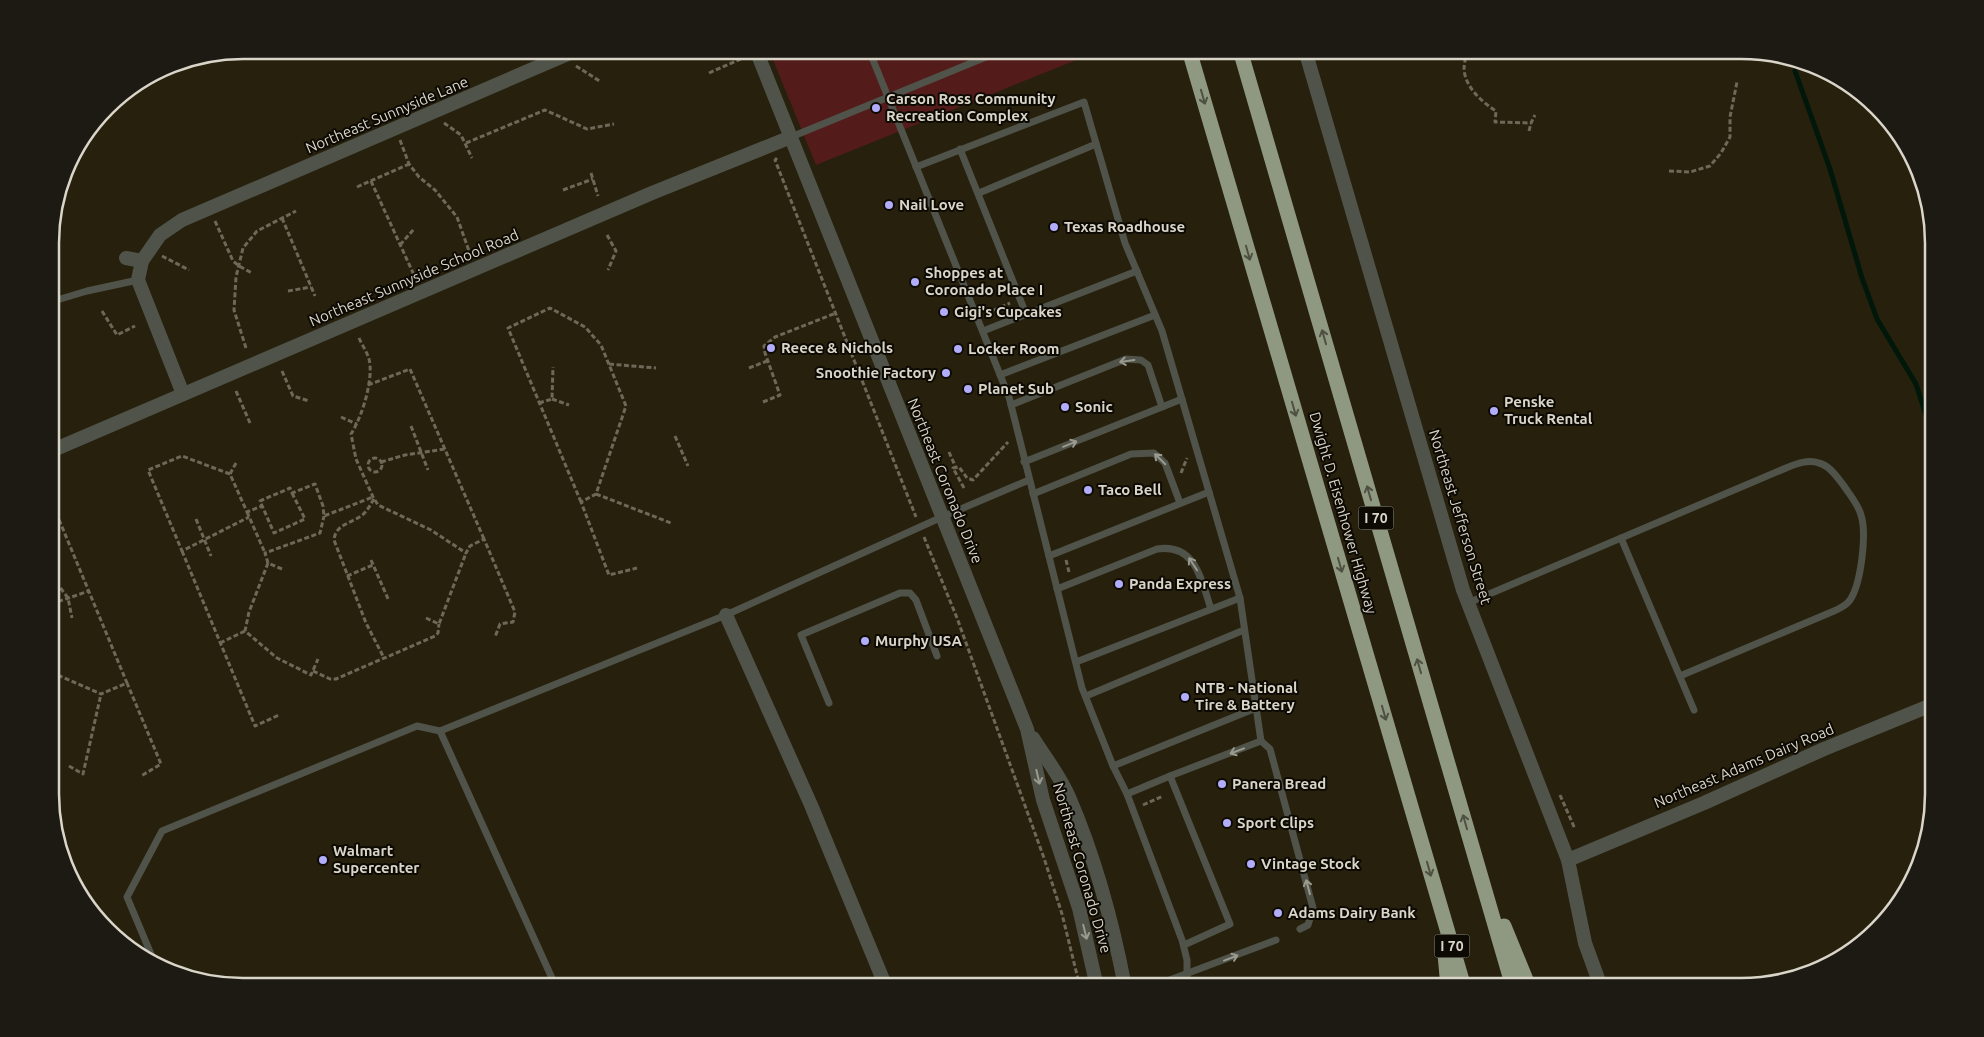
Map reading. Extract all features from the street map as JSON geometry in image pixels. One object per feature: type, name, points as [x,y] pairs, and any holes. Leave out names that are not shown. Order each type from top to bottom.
[{"type":"highway","name":"Dwight D. Eisenhower Highway","points":[[1192,59],[1461,978]]},
{"type":"highway","name":"Dwight D. Eisenhower Highway","points":[[1243,59],[1509,978]]},
{"type":"highway","points":[[1474,853],[1525,978]]},
{"type":"highway","points":[[1440,906],[1447,978]]},
{"type":"street","name":"Northeast Sunnyside Lane","points":[[142,261],[160,235],[182,220],[556,59]]},
{"type":"street","name":"Northeast Coronado Drive","points":[[760,59],[1027,729],[1043,800],[1079,908],[1096,978]]},
{"type":"street","name":"Northeast Jefferson Street","points":[[1308,59],[1468,603],[1568,860],[1585,943],[1598,978]]},
{"type":"street","name":"Northeast Sunnyside School Road","points":[[59,448],[652,193],[791,137]]},
{"type":"street","points":[[126,258],[142,261],[138,280],[183,394]]},
{"type":"street","points":[[726,615],[811,805],[882,978]]},
{"type":"street","name":"Northeast Adams Dairy Road","points":[[1568,860],[1704,803],[1829,747],[1925,708]]},
{"type":"street","name":"Northeast Coronado Drive","points":[[1027,729],[1068,795],[1104,901],[1123,978]]},
{"type":"lane","points":[[872,59],[1011,404],[1024,462],[1086,696],[1113,766],[1127,794],[1184,945],[1187,960],[1186,978]]},
{"type":"lane","points":[[791,137],[981,59]]},
{"type":"lane","points":[[916,167],[1084,102],[1125,243],[1162,331],[1240,598],[1261,742],[1270,749],[1313,908],[1308,925],[1300,929]]},
{"type":"lane","points":[[979,193],[1096,144]]},
{"type":"lane","points":[[960,150],[979,193],[1026,314]]},
{"type":"lane","points":[[982,331],[1137,272]]},
{"type":"lane","points":[[59,299],[87,290],[138,280]]},
{"type":"lane","points":[[1000,375],[1155,315]]},
{"type":"lane","points":[[1011,404],[1126,359],[1141,360],[1148,364],[1162,406]]},
{"type":"lane","points":[[1024,462],[1182,399]]},
{"type":"lane","points":[[1033,494],[1131,454],[1154,453],[1165,463],[1180,503]]},
{"type":"lane","points":[[1468,603],[1786,468],[1810,461],[1820,463],[1829,468],[1861,513],[1864,536],[1856,586],[1846,605],[1680,676]]},
{"type":"lane","points":[[151,954],[127,897],[162,831],[417,726],[440,731],[726,615],[942,517],[1029,480]]},
{"type":"lane","points":[[1049,556],[1209,492]]},
{"type":"lane","points":[[1621,538],[1694,710]]},
{"type":"lane","points":[[1057,589],[1156,549],[1166,548],[1183,553],[1194,562],[1211,609]]},
{"type":"lane","points":[[829,703],[801,635],[900,593],[910,593],[916,600],[937,656]]},
{"type":"lane","points":[[1076,662],[1240,598]]},
{"type":"lane","points":[[1086,696],[1244,630]]},
{"type":"lane","points":[[1113,766],[1256,708]]},
{"type":"lane","points":[[440,731],[552,978]]},
{"type":"lane","points":[[1127,794],[1261,742]]},
{"type":"lane","points":[[1170,776],[1230,924],[1184,945]]},
{"type":"lane","points":[[1177,978],[1276,940]]},
{"type":"path","points":[[709,73],[741,59]]},
{"type":"path","points":[[1466,59],[1464,70],[1468,84],[1477,96],[1496,111],[1495,122],[1531,123]]},
{"type":"path","points":[[573,64],[601,82]]},
{"type":"path","points":[[1669,172],[1690,172],[1710,166],[1721,154],[1730,137],[1730,117],[1737,82]]},
{"type":"path","points":[[466,143],[545,110],[587,129],[614,124]]},
{"type":"path","points":[[1529,131],[1535,115]]},
{"type":"path","points":[[440,120],[461,136],[472,158]]},
{"type":"path","points":[[399,139],[409,164],[419,177],[435,190],[457,217],[469,251]]},
{"type":"path","points":[[775,160],[907,494]]},
{"type":"path","points":[[357,187],[409,164]]},
{"type":"path","points":[[591,173],[598,196]]},
{"type":"path","points":[[563,190],[593,179]]},
{"type":"path","points":[[371,181],[414,275]]},
{"type":"path","points":[[246,348],[234,310],[236,277],[244,248],[257,231],[296,211]]},
{"type":"path","points":[[214,218],[233,261],[252,273]]},
{"type":"path","points":[[282,218],[315,296]]},
{"type":"path","points":[[400,245],[414,229]]},
{"type":"path","points":[[608,235],[616,251],[608,270]]},
{"type":"path","points":[[159,254],[189,270]]},
{"type":"path","points":[[288,291],[311,287]]},
{"type":"path","points":[[984,314],[1010,303]]},
{"type":"path","points":[[581,502],[596,494],[626,406],[601,345],[585,327],[550,308],[508,328],[581,502],[609,575],[637,568]]},
{"type":"path","points":[[102,311],[117,335],[135,326]]},
{"type":"path","points":[[763,402],[780,395],[764,346],[775,337],[836,313]]},
{"type":"path","points":[[358,338],[369,360],[368,384],[360,419],[351,434],[356,459],[373,498],[378,505],[431,530],[466,553]]},
{"type":"path","points":[[749,368],[768,361]]},
{"type":"path","points":[[609,364],[656,368]]},
{"type":"path","points":[[552,399],[553,367]]},
{"type":"path","points":[[368,384],[410,369],[515,612],[513,622],[500,624],[495,636]]},
{"type":"path","points":[[282,371],[293,396],[309,401]]},
{"type":"path","points":[[236,391],[250,423]]},
{"type":"path","points":[[539,403],[552,399],[569,405]]},
{"type":"path","points":[[341,417],[357,424]]},
{"type":"path","points":[[1429,422],[1441,445],[1450,473],[1448,492]]},
{"type":"path","points":[[411,426],[428,470]]},
{"type":"path","points":[[675,436],[688,466]]},
{"type":"path","points":[[956,468],[959,467],[967,478],[973,480],[1008,442]]},
{"type":"path","points":[[381,462],[382,467],[377,472],[370,472],[368,463],[370,459],[377,459],[381,462],[405,455],[445,449]]},
{"type":"path","points":[[949,452],[956,468]]},
{"type":"path","points":[[245,631],[249,612],[268,563],[230,474],[182,456],[148,470],[255,726],[279,716]]},
{"type":"path","points":[[1179,478],[1187,458]]},
{"type":"path","points":[[230,474],[236,463]]},
{"type":"path","points":[[360,470],[368,468]]},
{"type":"path","points":[[956,468],[953,468],[964,488]]},
{"type":"path","points":[[265,553],[320,533],[324,516],[323,506],[315,484],[292,493]]},
{"type":"path","points":[[290,488],[292,493],[305,519],[274,533],[260,501],[290,488]]},
{"type":"path","points":[[596,494],[671,523]]},
{"type":"path","points":[[324,516],[373,498]]},
{"type":"path","points":[[373,498],[361,516],[346,524],[335,536],[335,544],[366,623],[384,658]]},
{"type":"path","points":[[247,512],[262,506]]},
{"type":"path","points":[[182,551],[249,518]]},
{"type":"path","points":[[196,519],[211,556]]},
{"type":"path","points":[[59,520],[161,764],[141,776]]},
{"type":"path","points":[[313,671],[330,679],[336,679],[435,636],[438,633],[439,624],[466,553],[470,546],[484,539]]},
{"type":"path","points":[[371,560],[389,601]]},
{"type":"path","points":[[268,563],[282,569]]},
{"type":"path","points":[[935,564],[957,618],[1044,858],[1062,914],[1078,978]]},
{"type":"path","points":[[348,576],[373,565]]},
{"type":"path","points":[[59,586],[68,598],[72,618]]},
{"type":"path","points":[[59,601],[89,591]]},
{"type":"path","points":[[426,618],[439,624]]},
{"type":"path","points":[[220,643],[245,631]]},
{"type":"path","points":[[245,631],[277,658],[311,675],[318,659]]},
{"type":"path","points":[[59,676],[101,694],[127,683]]},
{"type":"path","points":[[69,766],[83,774],[101,694]]},
{"type":"path","points":[[1557,786],[1575,829]]},
{"type":"path","points":[[1141,806],[1163,796]]},
{"type":"shaded area","name":"Carson Ross Community Recreation Complex","points":[[773,59],[1079,59],[816,165]]},
{"type":"waterway","points":[[1795,71],[1830,169],[1862,278],[1877,319],[1916,384],[1925,412]]},
{"type":"place","name":"Carson Ross Community Recreation Complex","points":[[876,108]]},
{"type":"place","name":"Nail Love","points":[[889,205]]},
{"type":"place","name":"Texas Roadhouse","points":[[1054,227]]},
{"type":"place","name":"Shoppes at Coronado Place I","points":[[915,282]]},
{"type":"place","name":"Gigi's Cupcakes","points":[[944,312]]},
{"type":"place","name":"Reece & Nichols","points":[[771,348]]},
{"type":"place","name":"Locker Room","points":[[958,349]]},
{"type":"place","name":"Snoothie Factory","points":[[946,373]]},
{"type":"place","name":"Planet Sub","points":[[968,389]]},
{"type":"place","name":"Sonic","points":[[1065,407]]},
{"type":"place","name":"Penske Truck Rental","points":[[1494,411]]},
{"type":"place","name":"Taco Bell","points":[[1088,490]]},
{"type":"place","name":"Panda Express","points":[[1119,584]]},
{"type":"place","name":"Murphy USA","points":[[865,641]]},
{"type":"place","name":"NTB - National Tire & Battery","points":[[1185,697]]},
{"type":"place","name":"Panera Bread","points":[[1222,784]]},
{"type":"place","name":"Sport Clips","points":[[1227,823]]},
{"type":"place","name":"Walmart Supercenter","points":[[323,860]]},
{"type":"place","name":"Vintage Stock","points":[[1251,864]]},
{"type":"place","name":"Adams Dairy Bank","points":[[1278,913]]}]
